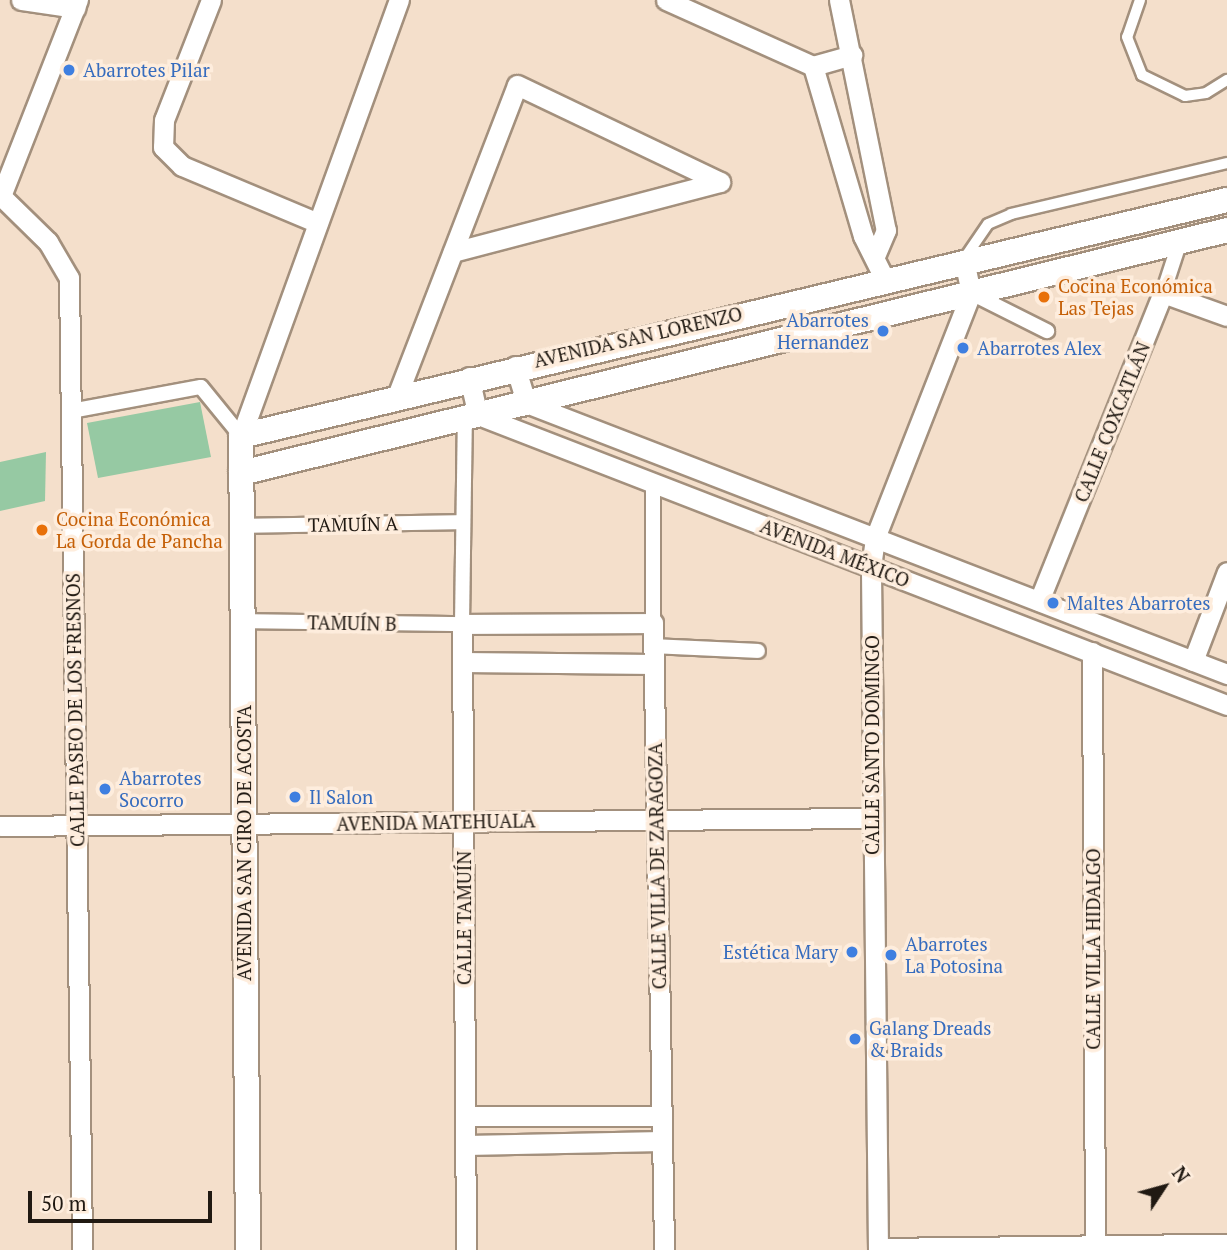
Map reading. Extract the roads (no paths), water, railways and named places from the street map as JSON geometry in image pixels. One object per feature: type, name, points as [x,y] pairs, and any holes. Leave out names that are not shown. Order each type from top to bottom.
[{"type":"street","points":[[1,195],[76,4],[20,0]]},
{"type":"street","points":[[211,0],[164,120],[163,147],[182,166],[318,222]]},
{"type":"street","points":[[241,436],[399,0]]},
{"type":"street","points":[[666,0],[813,66],[852,55]]},
{"type":"street","points":[[839,0],[886,230],[876,254]]},
{"type":"street","points":[[813,66],[863,236],[876,254],[884,278]]},
{"type":"street","points":[[397,396],[516,85],[720,182],[453,252]]},
{"type":"street","name":"CALLE PASEO DE LOS FRESNOS","points":[[1,195],[48,242],[69,278],[82,1250]]},
{"type":"street","name":"AVENIDA SAN LORENZO","points":[[241,436],[469,377],[1227,200]]},
{"type":"street","name":"AVENIDA SAN LORENZO","points":[[242,473],[1227,230]]},
{"type":"street","name":"CALLE COXCATLÁN","points":[[1039,601],[1164,293],[1180,241]]},
{"type":"street","points":[[964,260],[971,293],[1047,331]]},
{"type":"street","name":"CALLE SANTO DOMINGO","points":[[878,1249],[871,567],[875,538],[971,293]]},
{"type":"street","points":[[1164,293],[1227,316]]},
{"type":"street","points":[[515,366],[526,403]]},
{"type":"street","points":[[469,377],[471,417]]},
{"type":"street","points":[[71,411],[201,387],[241,436]]},
{"type":"street","name":"AVENIDA MÉXICO","points":[[526,403],[1227,674]]},
{"type":"street","name":"AVENIDA MÉXICO","points":[[471,417],[653,483],[1227,705]]},
{"type":"street","name":"CALLE TAMUÍN","points":[[466,1250],[462,624],[463,522],[471,417]]},
{"type":"street","name":"AVENIDA SAN CIRO DE ACOSTA","points":[[241,436],[248,1250]]},
{"type":"street","name":"CALLE VILLA DE ZARAGOZA","points":[[653,483],[653,655],[664,1250]]},
{"type":"street","name":"TAMUÍN A","points":[[242,526],[463,522]]},
{"type":"street","points":[[1194,661],[1227,572]]},
{"type":"street","name":"TAMUÍN B","points":[[242,621],[462,624]]},
{"type":"street","points":[[462,624],[653,623]]},
{"type":"street","points":[[462,662],[758,650]]},
{"type":"street","name":"CALLE VILLA HIDALGO","points":[[1092,652],[1095,1246]]},
{"type":"street","name":"AVENIDA MATEHUALA","points":[[0,826],[872,818]]},
{"type":"street","points":[[465,1116],[662,1116]]},
{"type":"street","points":[[466,1145],[663,1141]]},
{"type":"street","points":[[878,1249],[1227,1244]]},
{"type":"lane","points":[[1140,0],[1127,37],[1142,75],[1185,96],[1227,80]]},
{"type":"lane","points":[[964,260],[988,223],[1011,214],[1227,163]]},
{"type":"place","name":"Abarrotes Pilar","points":[[69,70]]},
{"type":"place","name":"Cocina Económica Las Tejas","points":[[1044,297]]},
{"type":"place","name":"Abarrotes Hernandez","points":[[883,331]]},
{"type":"place","name":"Abarrotes Alex","points":[[963,348]]},
{"type":"place","name":"Cocina Económica La Gorda de Pancha","points":[[42,530]]},
{"type":"place","name":"Maltes Abarrotes","points":[[1053,603]]},
{"type":"place","name":"Abarrotes Socorro","points":[[105,789]]},
{"type":"place","name":"Il Salon","points":[[295,797]]},
{"type":"place","name":"Estética Mary","points":[[852,952]]},
{"type":"place","name":"Abarrotes La Potosina","points":[[891,955]]},
{"type":"place","name":"Galang Dreads & Braids","points":[[855,1039]]}]
